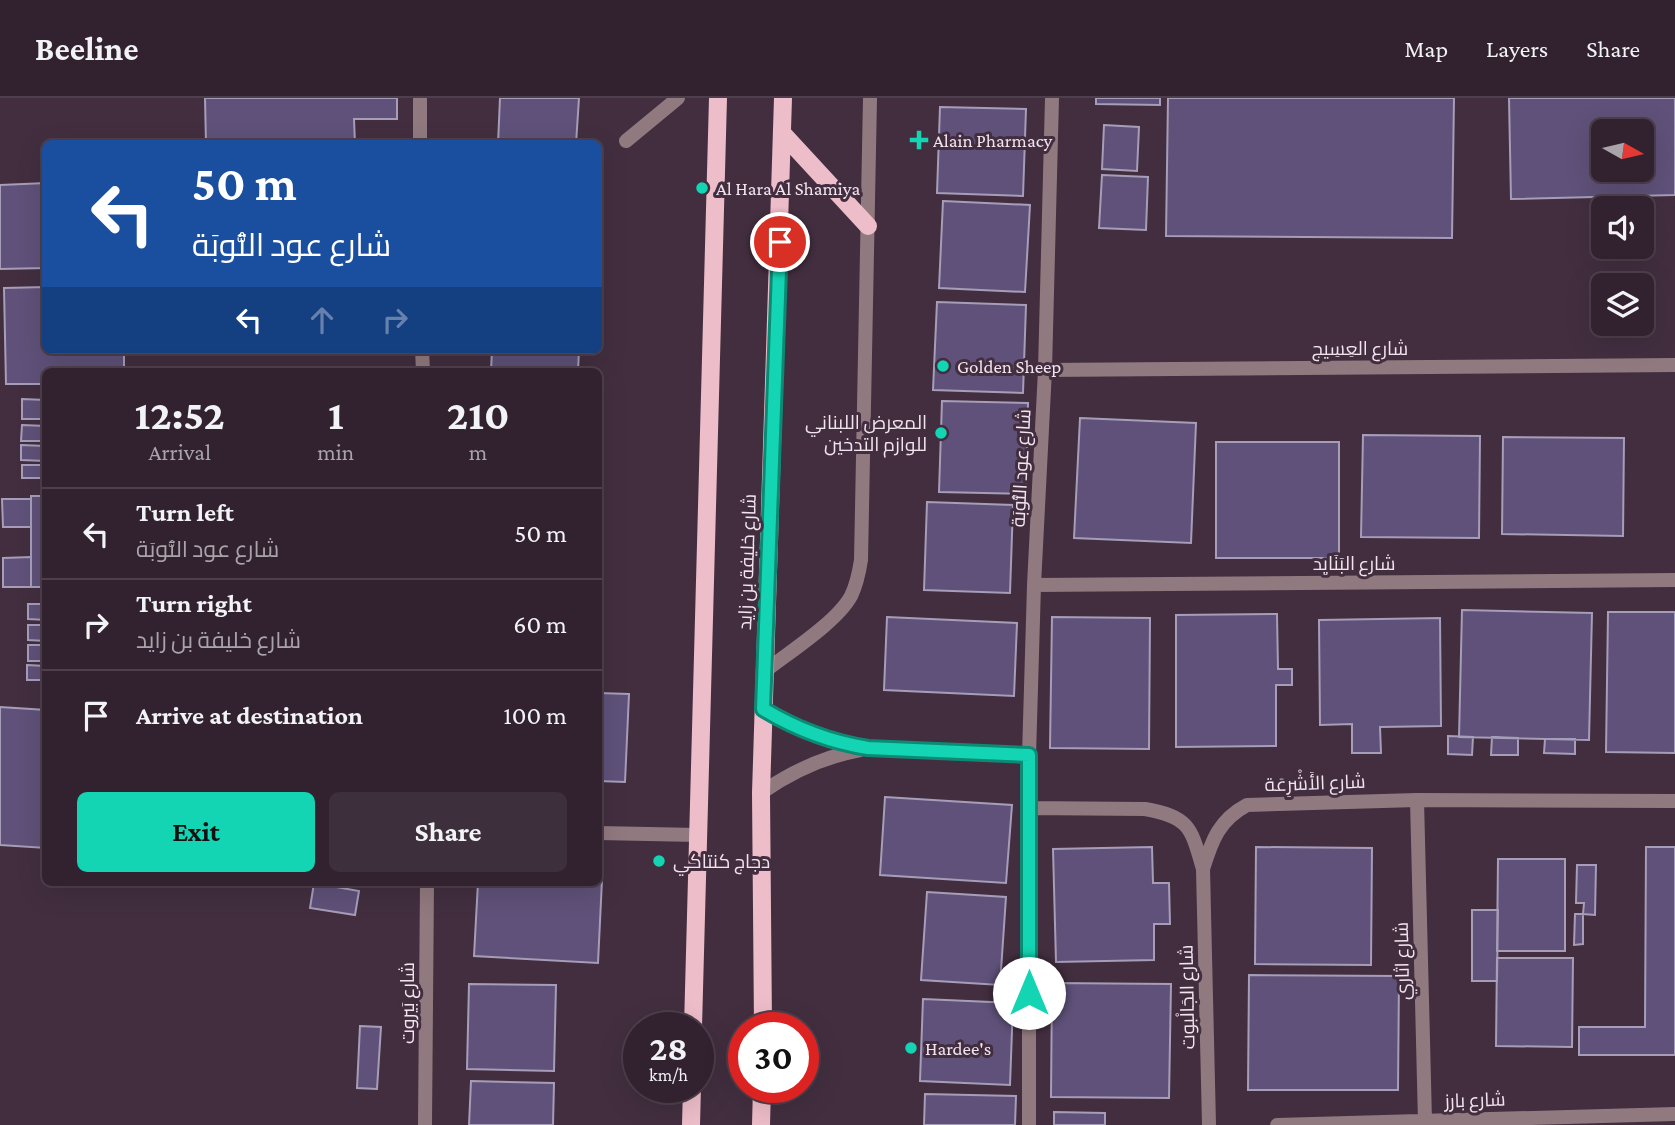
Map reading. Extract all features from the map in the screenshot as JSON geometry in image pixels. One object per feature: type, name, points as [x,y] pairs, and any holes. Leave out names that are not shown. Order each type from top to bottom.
[{"type":"main road","points":[[693,1012],[718,98]]},
{"type":"main road","name":"شارع خليفة بن زايد","points":[[763,1012],[761,793],[784,135],[783,98]]},
{"type":"main road","points":[[784,135],[867,226]]},
{"type":"main road","points":[[691,1125],[692,1103]]},
{"type":"main road","points":[[761,1125],[762,1103]]},
{"type":"street","points":[[420,98],[420,140]]},
{"type":"street","points":[[626,141],[678,98]]},
{"type":"street","points":[[764,672],[836,615],[850,599],[858,580],[861,560],[870,98]]},
{"type":"street","name":"شارع عود التُّوبَة","points":[[1029,1125],[1029,755],[1045,370],[1052,98]]},
{"type":"street","name":"شارع العِسِيج","points":[[1045,370],[1675,365]]},
{"type":"street","name":"شارع البَنَايِد","points":[[1034,585],[1675,580]]},
{"type":"street","points":[[763,709],[803,730],[838,743],[868,748],[1029,755]]},
{"type":"street","points":[[761,793],[801,768],[868,748]]},
{"type":"street","name":"شارع الأَشْرِعَة","points":[[1203,869],[1219,828],[1231,813],[1247,805],[1417,800],[1675,801]]},
{"type":"street","name":"شارع اثاري","points":[[1417,800],[1425,1121]]},
{"type":"street","points":[[1028,808],[1145,809],[1163,812],[1179,819],[1192,833],[1203,869]]},
{"type":"street","points":[[602,833],[698,835]]},
{"type":"street","name":"شارع الجَالْبوت","points":[[1203,869],[1209,1125]]},
{"type":"street","name":"شارع بَيروت","points":[[425,1125],[427,886]]},
{"type":"street","name":"شارع بارز","points":[[1277,1125],[1675,1114]]},
{"type":"building","points":[[205,98],[397,98],[397,119],[354,119],[355,140],[206,140]]},
{"type":"building","points":[[500,98],[579,98],[576,140],[498,140]]},
{"type":"building","points":[[1096,98],[1160,98],[1160,105],[1096,104]]},
{"type":"building","points":[[1168,98],[1454,98],[1452,238],[1166,236]]},
{"type":"building","points":[[1509,98],[1675,98],[1675,195],[1511,199]]},
{"type":"building","points":[[940,107],[1026,109],[1023,196],[937,193]]},
{"type":"building","points":[[1104,125],[1139,127],[1137,171],[1102,169]]},
{"type":"building","points":[[1102,175],[1148,177],[1146,230],[1099,228]]},
{"type":"building","points":[[42,183],[42,268],[0,269],[0,185]]},
{"type":"building","points":[[943,201],[1030,205],[1025,292],[939,288]]},
{"type":"building","points":[[42,287],[42,354],[124,354],[124,368],[42,368],[42,384],[6,384],[4,288]]},
{"type":"building","points":[[937,302],[1026,305],[1023,393],[933,390]]},
{"type":"building","points":[[492,354],[579,354],[578,368],[491,368]]},
{"type":"building","points":[[22,399],[42,400],[42,419],[22,419]]},
{"type":"building","points":[[942,401],[1028,403],[1026,494],[939,492]]},
{"type":"building","points":[[1080,418],[1196,423],[1191,543],[1074,538]]},
{"type":"building","points":[[22,425],[42,426],[42,441],[21,441]]},
{"type":"building","points":[[1363,435],[1480,436],[1479,538],[1361,537]]},
{"type":"building","points":[[1503,437],[1624,438],[1623,536],[1502,534]]},
{"type":"building","points":[[1216,442],[1339,442],[1339,558],[1216,558]]},
{"type":"building","points":[[21,445],[42,446],[42,461],[21,460]]},
{"type":"building","points":[[22,465],[42,465],[42,478],[22,478]]},
{"type":"building","points":[[31,496],[42,496],[42,587],[31,587]]},
{"type":"building","points":[[2,499],[31,499],[31,527],[3,527]]},
{"type":"building","points":[[927,502],[1013,505],[1010,593],[924,590]]},
{"type":"building","points":[[31,557],[31,587],[3,587],[3,558]]},
{"type":"building","points":[[28,604],[42,604],[42,620],[28,619]]},
{"type":"building","points":[[1462,610],[1592,613],[1589,740],[1459,737]]},
{"type":"building","points":[[1608,612],[1675,612],[1675,753],[1606,752]]},
{"type":"building","points":[[1277,614],[1278,669],[1292,669],[1292,685],[1276,685],[1276,746],[1176,747],[1176,615]]},
{"type":"building","points":[[887,617],[1017,623],[1014,696],[884,690]]},
{"type":"building","points":[[1052,617],[1150,618],[1149,749],[1050,748]]},
{"type":"building","points":[[1440,618],[1441,726],[1380,727],[1381,753],[1352,753],[1352,724],[1320,725],[1319,620]]},
{"type":"building","points":[[28,625],[42,625],[42,641],[28,640]]},
{"type":"building","points":[[28,645],[42,645],[42,661],[28,661]]},
{"type":"building","points":[[27,665],[42,666],[42,680],[27,680]]},
{"type":"building","points":[[602,693],[629,694],[625,782],[602,781]]},
{"type":"building","points":[[0,707],[42,710],[42,848],[0,845]]},
{"type":"building","points":[[1448,736],[1473,737],[1472,755],[1448,754]]},
{"type":"building","points":[[1492,737],[1518,738],[1518,755],[1491,755]]},
{"type":"building","points":[[1545,739],[1575,739],[1575,754],[1544,753]]},
{"type":"building","points":[[885,797],[1012,805],[1006,883],[880,875]]},
{"type":"building","points":[[1152,847],[1153,883],[1169,883],[1170,924],[1154,924],[1154,960],[1056,962],[1053,849]]},
{"type":"building","points":[[1256,847],[1372,848],[1371,965],[1255,964]]},
{"type":"building","points":[[1646,847],[1675,847],[1675,1055],[1579,1055],[1579,1027],[1645,1027]]},
{"type":"building","points":[[1498,859],[1565,859],[1565,951],[1497,951]]},
{"type":"building","points":[[1577,865],[1596,865],[1595,915],[1583,914],[1584,903],[1576,903]]},
{"type":"building","points":[[314,886],[359,891],[355,915],[310,908]]},
{"type":"building","points":[[478,886],[602,886],[598,963],[474,956]]},
{"type":"building","points":[[927,892],[1006,897],[1000,985],[921,980]]},
{"type":"building","points":[[1472,910],[1498,910],[1497,981],[1472,981]]},
{"type":"building","points":[[1575,914],[1583,914],[1583,944],[1574,945]]},
{"type":"building","points":[[1497,958],[1573,958],[1572,1047],[1496,1046]]},
{"type":"building","points":[[1249,975],[1399,976],[1398,1090],[1248,1090]]},
{"type":"building","points":[[1052,983],[1171,984],[1169,1098],[1051,1097]]},
{"type":"building","points":[[469,984],[556,985],[554,1071],[467,1069]]},
{"type":"building","points":[[923,999],[1013,1003],[1010,1085],[920,1081]]},
{"type":"building","points":[[360,1026],[381,1027],[377,1089],[357,1088]]},
{"type":"building","points":[[471,1081],[554,1083],[553,1125],[469,1125]]},
{"type":"building","points":[[925,1094],[1016,1096],[1015,1125],[924,1125]]},
{"type":"building","points":[[1054,1112],[1105,1113],[1105,1125],[1054,1125]]},
{"type":"place","name":"Alain Pharmacy","points":[[919,140]]},
{"type":"place","name":"Al Hara Al Shamiya","points":[[702,188]]},
{"type":"place","name":"Golden Sheep","points":[[943,366]]},
{"type":"place","name":"المعرض اللبناني للوازم التدخين","points":[[941,433]]},
{"type":"place","name":"دجاج كنتاكي","points":[[659,861]]},
{"type":"place","name":"Hardee's","points":[[911,1048]]},
{"type":"route","points":[[780,242],[763,709],[803,730],[846,745],[1029,755],[1029,993]]}]
